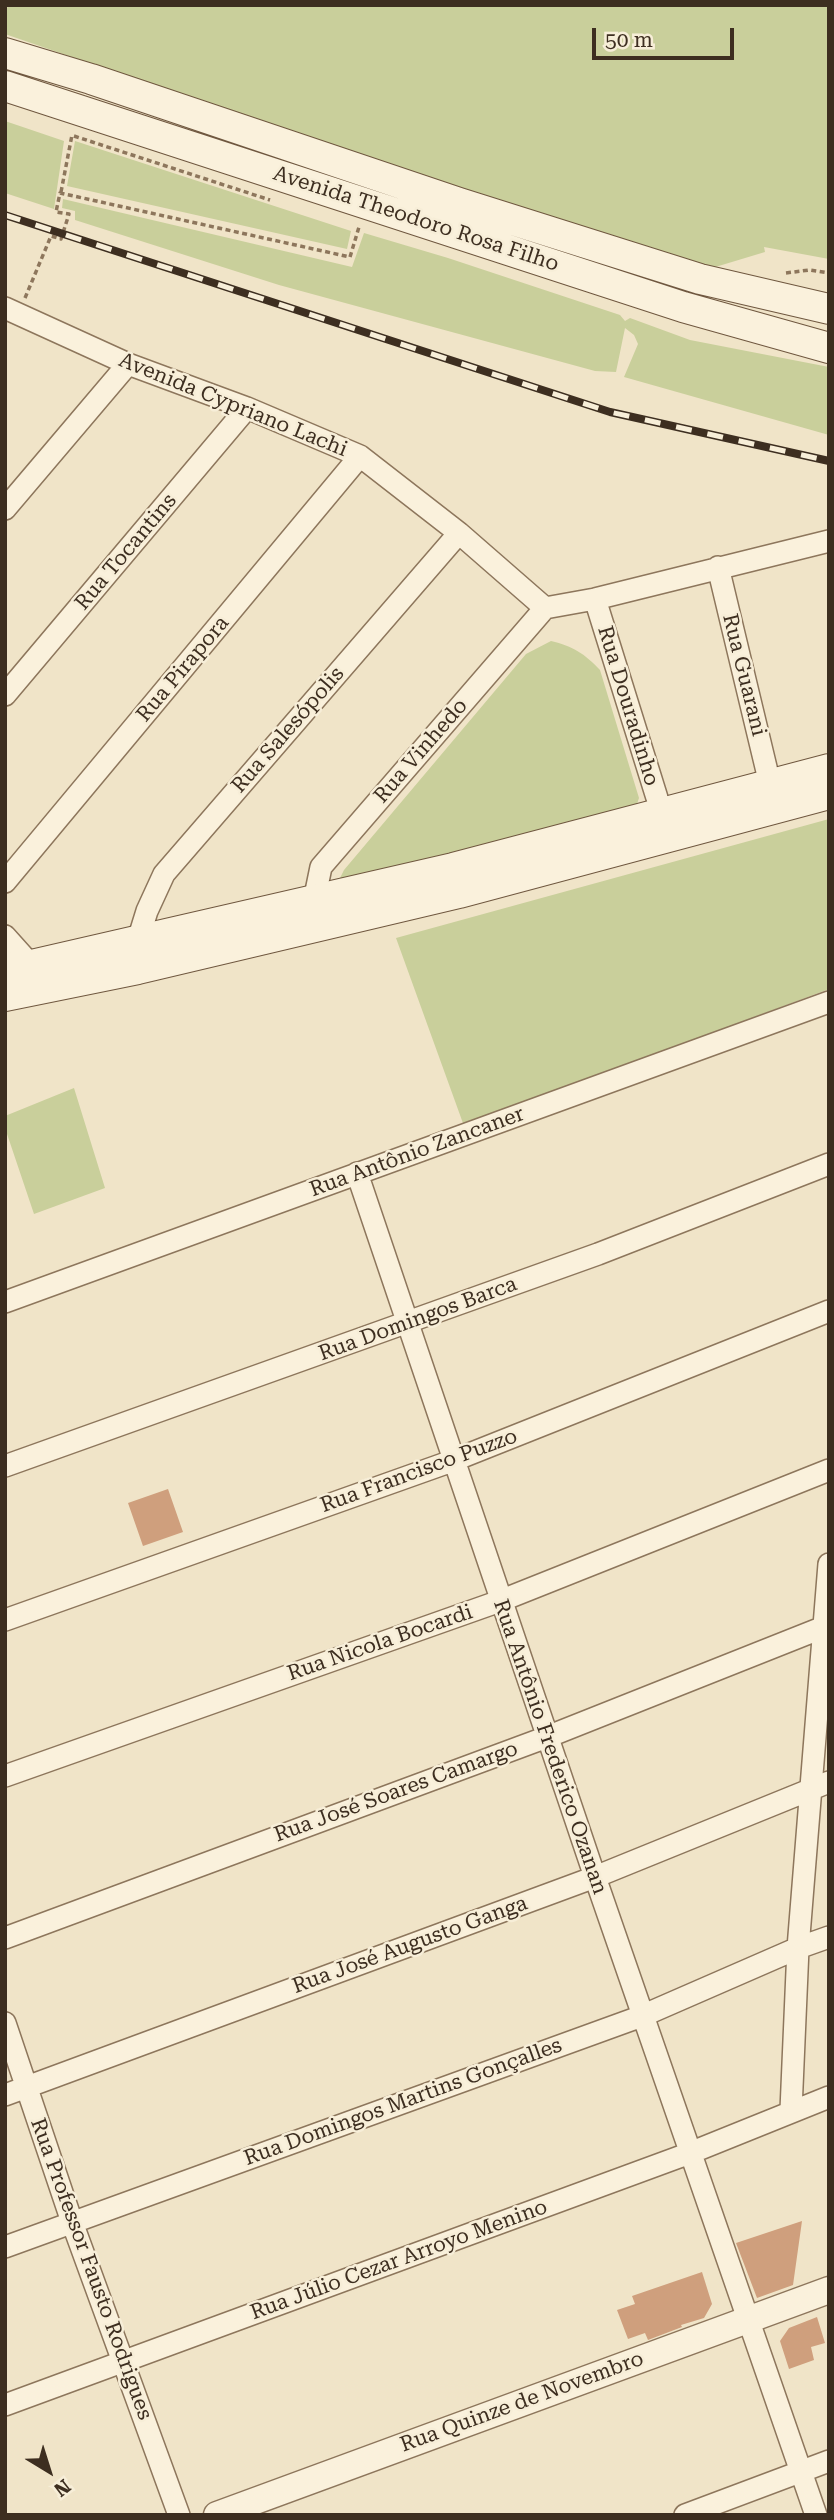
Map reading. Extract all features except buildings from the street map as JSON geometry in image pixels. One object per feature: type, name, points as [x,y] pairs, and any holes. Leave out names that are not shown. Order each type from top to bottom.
[{"type":"main road","name":"Avenida Theodoro Rosa Filho","points":[[5,53],[90,79],[454,216],[683,307],[829,348]]},
{"type":"main road","name":"Avenida Theodoro Rosa Filho","points":[[5,86],[454,216],[829,309]]},
{"type":"main road","points":[[5,996],[24,975],[138,940],[314,901],[456,881],[662,814],[829,769]]},
{"type":"main road","points":[[24,975],[456,881],[829,794]]},
{"type":"street","name":"Avenida Cypriano Lachi","points":[[10,316],[247,408],[360,456],[459,533],[545,608]]},
{"type":"street","points":[[5,509],[128,364]]},
{"type":"street","name":"Rua Tocantins","points":[[5,695],[247,408]]},
{"type":"street","name":"Rua Pirapora","points":[[5,882],[360,456]]},
{"type":"street","name":"Rua Salesópolis","points":[[138,940],[147,911],[164,874],[459,533]]},
{"type":"street","points":[[545,608],[595,599],[829,541]]},
{"type":"street","name":"Rua Guarani","points":[[718,567],[770,784]]},
{"type":"street","name":"Rua Douradinho","points":[[595,599],[662,814]]},
{"type":"street","name":"Rua Vinhedo","points":[[314,901],[321,867],[545,608]]},
{"type":"street","points":[[5,936],[24,975]]},
{"type":"street","name":"Rua Antônio Zancaner","points":[[5,1302],[829,1002]]},
{"type":"street","name":"Rua Domingos Barca","points":[[5,1466],[406,1324],[645,1236],[829,1164]]},
{"type":"street","name":"Rua Antônio Frederico Ozanan","points":[[357,1173],[500,1601],[816,2515]]},
{"type":"street","name":"Rua Francisco Puzzo","points":[[5,1620],[453,1461],[829,1311]]},
{"type":"street","name":"Rua Nicola Bocardi","points":[[5,1776],[500,1601],[829,1470]]},
{"type":"street","points":[[791,2110],[798,1948],[820,1785],[829,1564]]},
{"type":"street","name":"Rua José Soares Camargo","points":[[5,1938],[547,1737],[827,1626]]},
{"type":"street","name":"Rua José Augusto Ganga","points":[[5,2095],[595,1877],[820,1785]]},
{"type":"street","name":"Rua Domingos Martins Gonçalles","points":[[5,2247],[642,2016],[829,1937]]},
{"type":"street","name":"Rua Professor Fausto Rodrigues","points":[[5,2023],[72,2222],[178,2515]]},
{"type":"street","name":"Rua Júlio Cezar Arroyo Menino","points":[[5,2404],[690,2153],[791,2110],[829,2097]]},
{"type":"street","name":"Rua Quinze de Novembro","points":[[217,2515],[829,2290]]},
{"type":"street","points":[[685,2515],[829,2461]]},
{"type":"path","points":[[10,316],[51,236],[61,239],[69,214],[56,212],[72,135]]},
{"type":"path","points":[[60,192],[350,257],[359,227]]},
{"type":"green space","points":[[8,5],[829,5],[829,259],[764,247],[765,252],[712,268],[414,184],[208,104],[5,34]]},
{"type":"green space","points":[[5,121],[64,141],[54,209],[5,193]]},
{"type":"green space","points":[[75,141],[351,231],[347,249],[67,186]]},
{"type":"green space","points":[[63,199],[352,267],[364,233],[448,258],[620,315],[625,321],[630,318],[690,340],[829,367],[829,435],[624,377],[638,344],[634,335],[625,328],[616,372],[595,371],[279,285],[75,220],[75,211],[62,208]]},
{"type":"green space","points":[[551,641],[578,651],[600,670],[639,798],[635,810],[339,880],[344,870],[526,654]]},
{"type":"green space","points":[[829,819],[829,989],[464,1126],[396,938]]},
{"type":"green space","points":[[74,1088],[105,1188],[34,1214],[5,1128],[5,1116]]},
{"type":"railway","points":[[5,215],[610,412],[829,461]]}]
